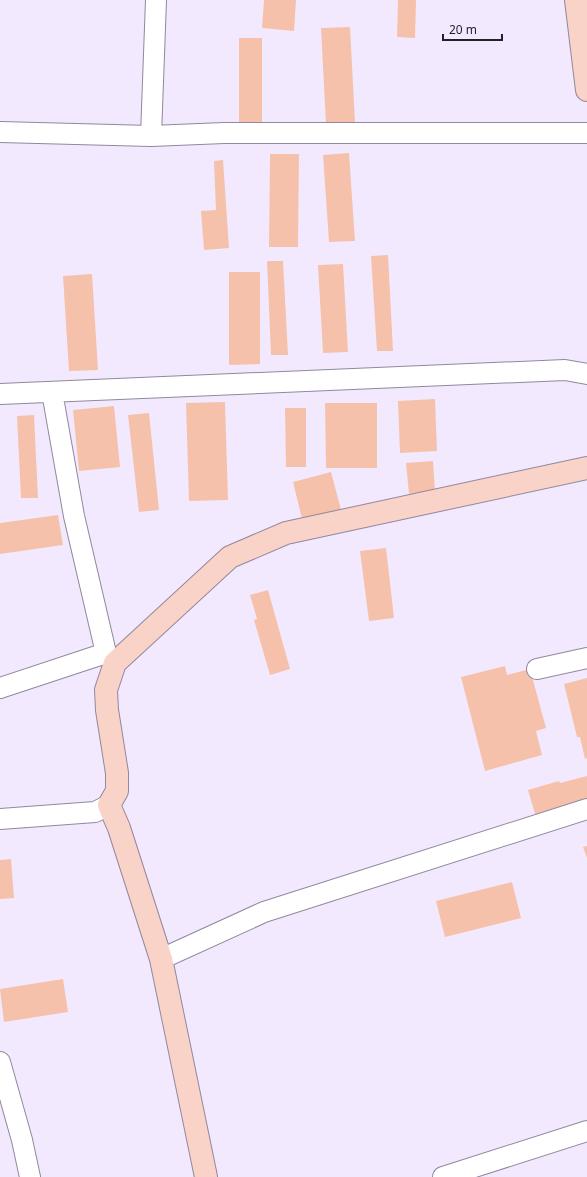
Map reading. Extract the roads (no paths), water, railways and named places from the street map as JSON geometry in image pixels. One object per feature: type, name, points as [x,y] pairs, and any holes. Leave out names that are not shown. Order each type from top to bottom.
[{"type":"main road","points":[[576,0],[587,90]]},
{"type":"main road","points":[[206,1177],[161,959],[119,828],[109,805],[116,791],[117,773],[107,710],[106,690],[110,658],[230,557],[286,533],[587,468]]},
{"type":"street","points":[[151,136],[156,0]]},
{"type":"street","points":[[0,132],[151,136],[224,133],[587,133]]},
{"type":"street","points":[[0,394],[565,370],[587,374]]},
{"type":"street","points":[[0,688],[110,658],[74,516],[52,392]]},
{"type":"street","points":[[537,669],[587,658]]},
{"type":"street","points":[[0,819],[94,812],[109,805]]},
{"type":"street","points":[[161,959],[264,912],[587,809]]},
{"type":"street","points":[[0,1062],[22,1140],[30,1177]]},
{"type":"street","points":[[443,1177],[465,1174],[587,1131]]}]
